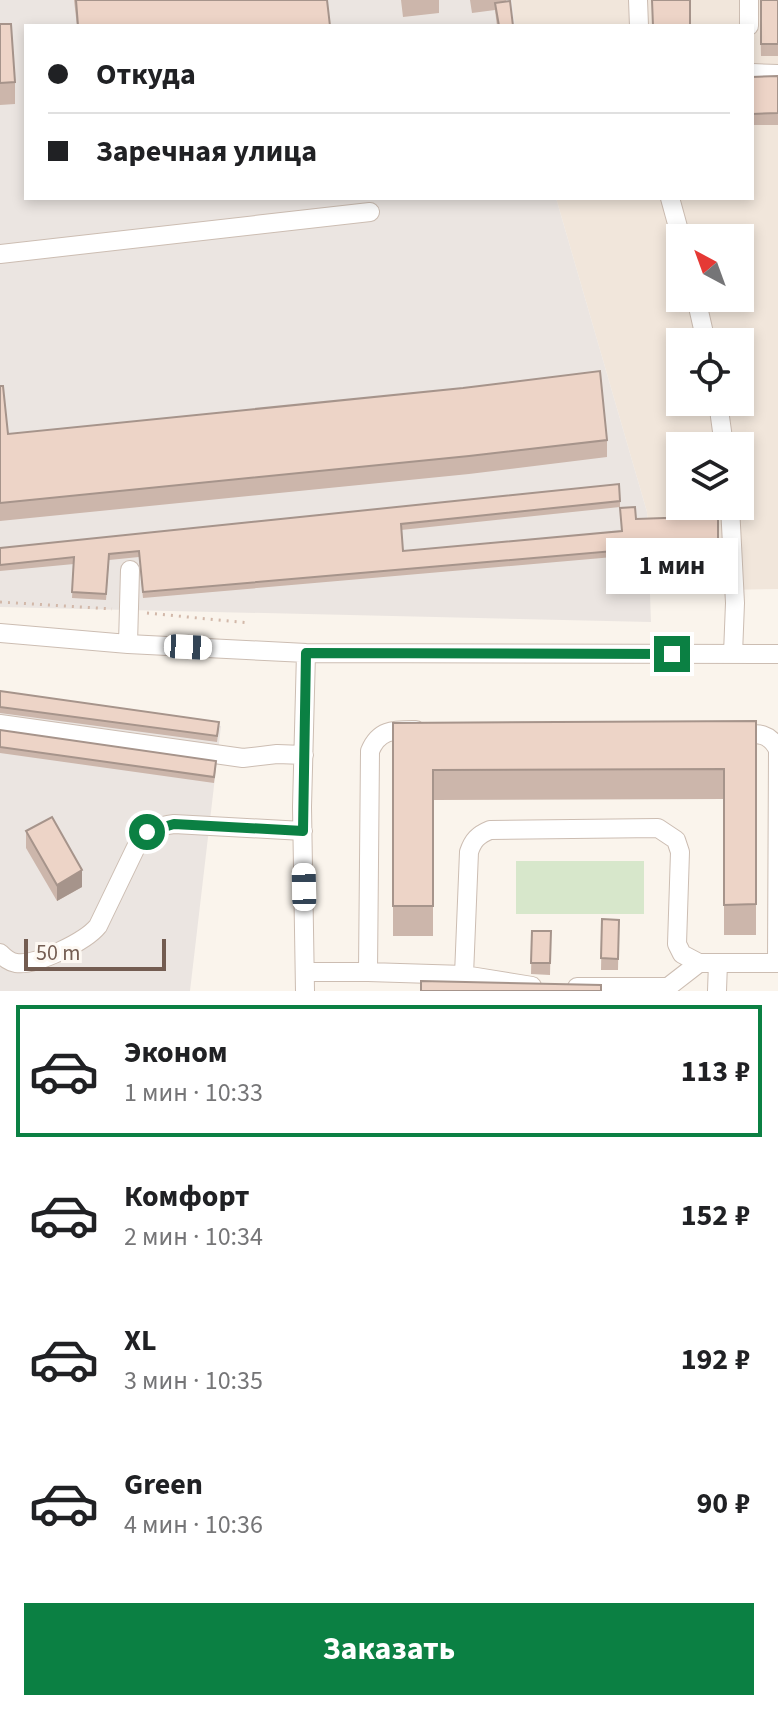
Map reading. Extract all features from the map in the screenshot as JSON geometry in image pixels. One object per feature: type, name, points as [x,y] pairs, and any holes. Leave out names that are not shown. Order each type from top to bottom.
[{"type":"street","points":[[638,0],[639,24]]},
{"type":"street","points":[[749,0],[749,24]]},
{"type":"street","points":[[754,73],[778,74]]},
{"type":"street","points":[[671,200],[677,224]]},
{"type":"street","points":[[0,254],[370,212]]},
{"type":"street","points":[[731,520],[735,603],[733,654]]},
{"type":"street","points":[[128,644],[130,570]]},
{"type":"street","points":[[0,633],[128,644],[306,653],[778,654]]},
{"type":"street","points":[[305,991],[303,831],[306,653]]},
{"type":"street","points":[[0,724],[243,758],[304,755]]},
{"type":"street","points":[[368,972],[370,751],[375,740],[392,730],[438,730]]},
{"type":"street","points":[[464,975],[469,852],[472,842],[490,830],[658,828],[676,840],[680,852],[677,944],[682,954],[699,963],[778,963],[778,750],[769,737],[761,734],[715,733]]},
{"type":"street","points":[[0,953],[7,959],[22,963],[90,936],[102,918],[139,841],[147,832],[160,826],[174,824],[303,831]]},
{"type":"street","points":[[305,972],[464,975],[558,987],[668,987],[699,963]]},
{"type":"street","points":[[717,991],[718,963]]},
{"type":"shaded area","points":[[0,0],[512,0],[515,24],[24,24],[24,200],[557,200],[647,512],[651,622],[0,607]]},
{"type":"shaded area","points":[[512,0],[778,0],[778,589],[651,591],[647,512],[557,200],[754,200],[754,24],[515,24]]},
{"type":"shaded area","points":[[0,695],[221,726],[190,991],[0,991]]},
{"type":"green space","points":[[516,861],[644,861],[644,914],[516,914]]},
{"type":"building","points":[[76,0],[327,0],[330,24],[78,24]]},
{"type":"building","points":[[652,0],[690,0],[690,24],[653,24]]},
{"type":"building","points":[[761,0],[778,0],[778,44],[761,44]]},
{"type":"building","points":[[510,1],[513,24],[499,24],[495,3]]},
{"type":"building","points":[[0,24],[11,24],[15,82],[0,83]]},
{"type":"building","points":[[778,76],[778,113],[754,114],[754,77]]},
{"type":"building","points":[[600,371],[607,440],[0,503],[0,386],[3,386],[8,434],[463,388]]},
{"type":"building","points":[[619,484],[620,501],[401,524],[403,551],[622,531],[620,508],[635,507],[636,519],[718,520],[718,549],[693,549],[693,544],[143,592],[139,551],[109,554],[106,594],[72,592],[74,557],[0,565],[0,548]]},
{"type":"building","points":[[0,691],[219,722],[217,736],[0,707]]},
{"type":"building","points":[[756,721],[756,904],[724,905],[724,769],[433,770],[433,906],[393,906],[393,723]]},
{"type":"building","points":[[0,730],[216,761],[214,777],[0,747]]},
{"type":"building","points":[[52,817],[82,870],[57,885],[26,831]]},
{"type":"building","points":[[602,919],[619,920],[618,959],[601,958]]},
{"type":"building","points":[[532,931],[551,931],[550,963],[531,963]]},
{"type":"building","points":[[421,981],[601,985],[601,991],[421,991]]},
{"type":"route","points":[[147,832],[174,824],[303,831],[306,653],[672,654]]}]
